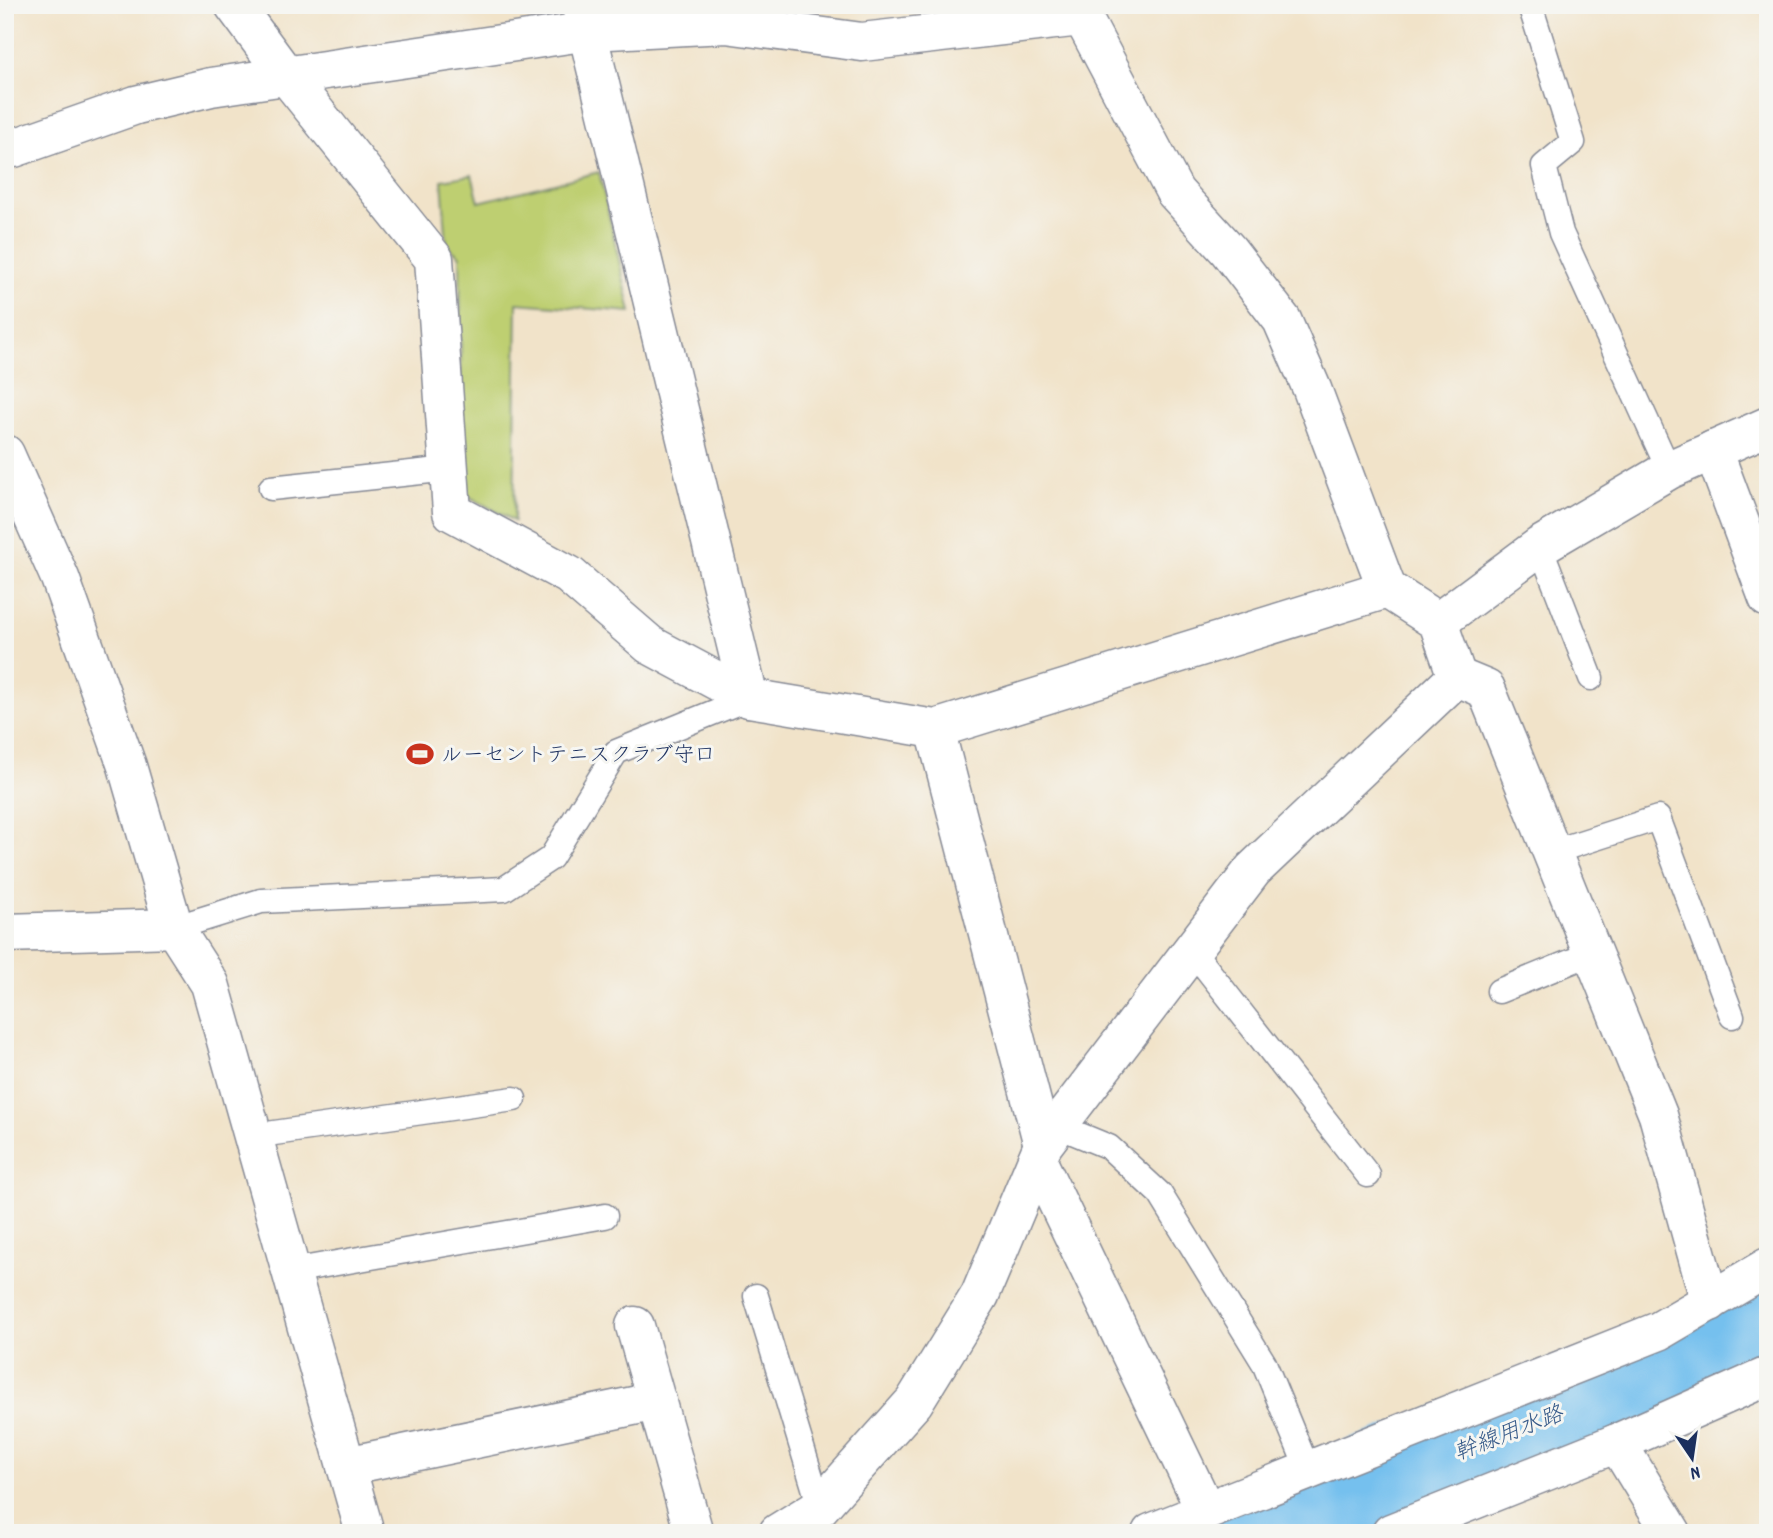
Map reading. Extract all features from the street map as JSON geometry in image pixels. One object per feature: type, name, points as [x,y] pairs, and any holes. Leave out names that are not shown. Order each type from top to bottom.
[{"type":"street","points":[[234,5],[285,74],[434,259],[452,512],[569,575],[650,645],[749,698],[935,729],[1387,589]]},
{"type":"street","points":[[5,147],[15,148],[136,105],[585,18],[726,24],[862,42],[1079,11],[1175,192],[1228,250],[1282,320],[1312,389],[1387,589],[1438,622],[1457,677],[1486,690],[1658,1115],[1710,1303]]},
{"type":"street","points":[[585,18],[749,698]]},
{"type":"street","points":[[1438,622],[1540,546],[1669,470],[1768,426]]},
{"type":"street","points":[[1713,450],[1768,597]]},
{"type":"street","points":[[5,454],[60,578],[118,741],[174,928],[210,984],[365,1533]]},
{"type":"street","points":[[778,1533],[826,1520],[914,1402],[980,1295],[1046,1144],[1253,870],[1457,677]]},
{"type":"street","points":[[935,729],[1046,1144],[1216,1517]]},
{"type":"street","points":[[5,933],[174,928]]},
{"type":"street","points":[[1151,1533],[1216,1517],[1308,1470],[1659,1331],[1768,1267]]},
{"type":"street","points":[[635,1326],[694,1533]]},
{"type":"street","points":[[1391,1533],[1617,1443],[1768,1376]]},
{"type":"street","points":[[346,1466],[657,1401]]},
{"type":"street","points":[[1617,1443],[1672,1533]]},
{"type":"lane","points":[[1530,5],[1573,142],[1544,166],[1561,233],[1669,470]]},
{"type":"lane","points":[[271,488],[449,469]]},
{"type":"lane","points":[[1540,546],[1591,678]]},
{"type":"lane","points":[[174,928],[261,901],[504,889],[551,858],[616,752],[749,698]]},
{"type":"lane","points":[[1552,852],[1658,818],[1732,1016]]},
{"type":"lane","points":[[1192,950],[1368,1175]]},
{"type":"lane","points":[[1499,991],[1592,953]]},
{"type":"lane","points":[[253,1136],[514,1099]]},
{"type":"lane","points":[[1046,1144],[1109,1147],[1160,1194],[1264,1363],[1308,1470]]},
{"type":"lane","points":[[291,1271],[606,1216]]},
{"type":"lane","points":[[756,1296],[826,1520]]},
{"type":"green space","points":[[599,172],[631,312],[517,303],[514,521],[462,493],[460,256],[447,246],[442,180],[472,175],[479,202]]},
{"type":"waterway","name":"幹線用水路","points":[[1243,1533],[1664,1373],[1768,1321]]},
{"type":"place","name":"ルーセントテニスクラブ守口","points":[[420,754]]}]
